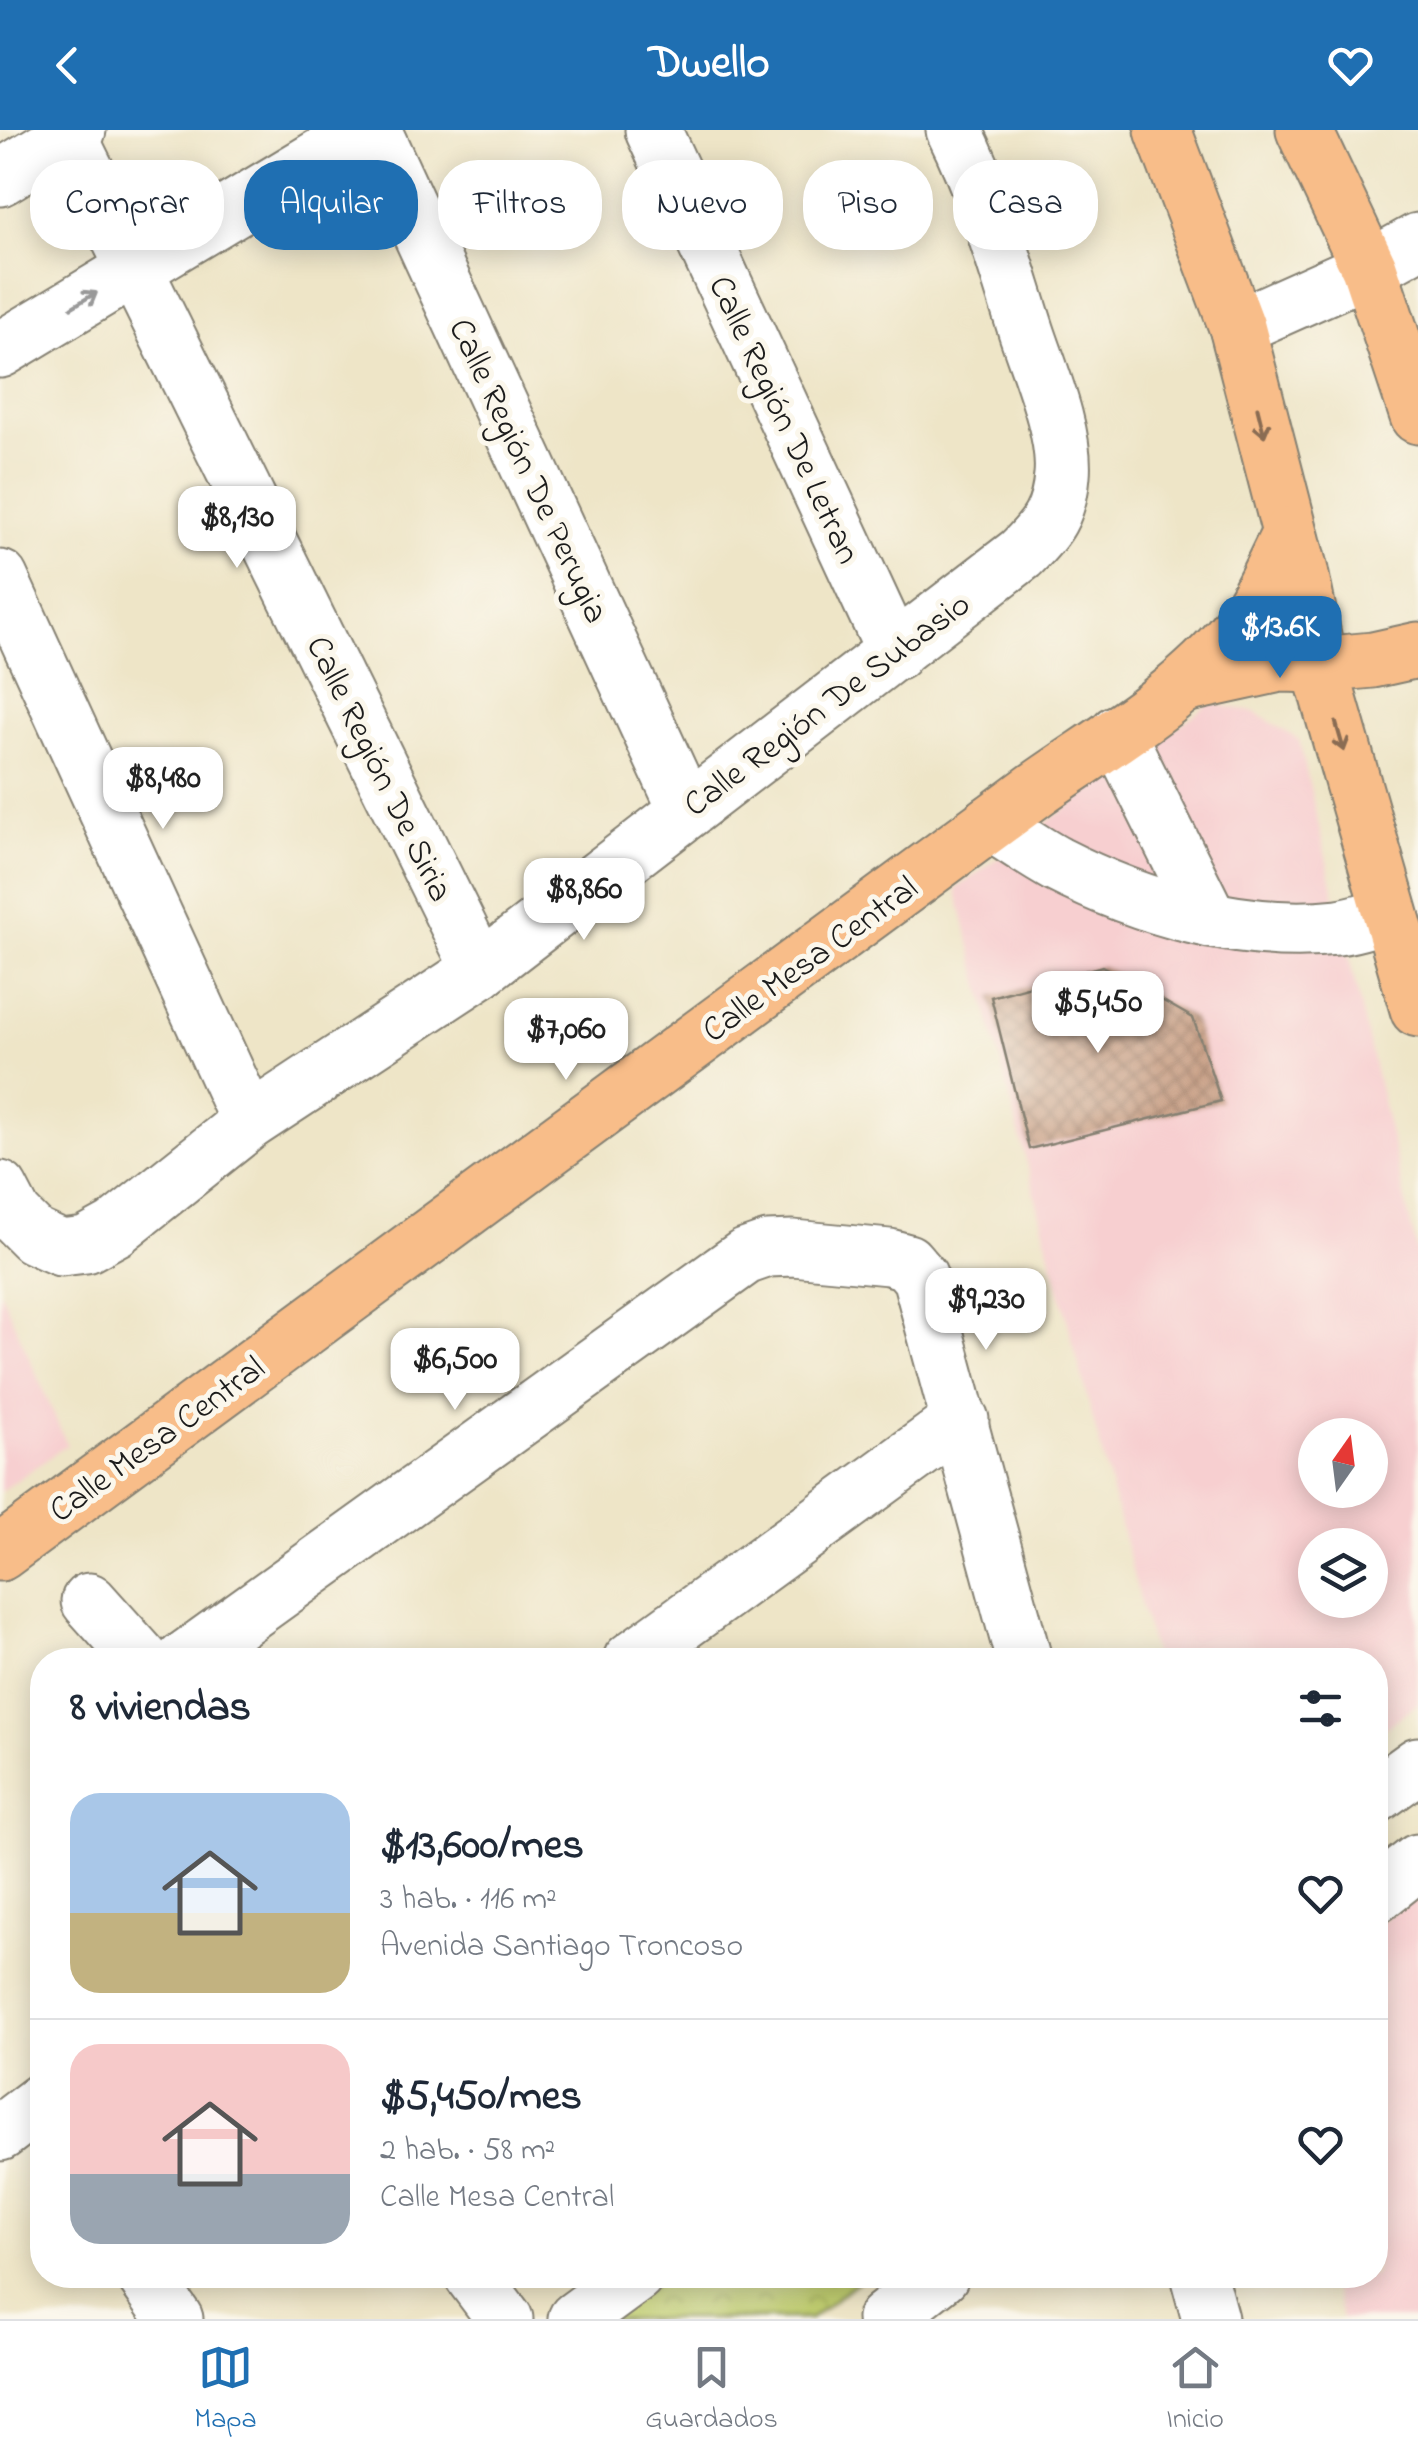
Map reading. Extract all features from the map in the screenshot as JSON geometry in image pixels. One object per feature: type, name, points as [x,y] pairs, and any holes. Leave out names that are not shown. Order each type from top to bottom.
[{"type":"main road","points":[[1163,130],[1237,327],[1319,665],[1418,1010]]},
{"type":"main road","points":[[1304,130],[1369,268],[1418,416]]},
{"type":"main road","points":[[1184,685],[1237,630],[1290,534]]},
{"type":"main road","points":[[1184,685],[1280,664],[1373,660],[1418,650]]},
{"type":"main road","name":"Calle Mesa Central","points":[[0,1553],[1184,685]]},
{"type":"street","points":[[0,350],[364,130]]},
{"type":"street","name":"Calle Región De Perugia","points":[[373,130],[686,809]]},
{"type":"street","name":"Calle Región De Letran","points":[[653,130],[894,652]]},
{"type":"street","name":"Calle Región De Subasio","points":[[0,1189],[14,1216],[34,1236],[61,1248],[86,1244],[115,1229],[249,1122],[480,970],[1021,554],[1048,528],[1058,502],[1063,470],[1058,436],[975,172],[954,130]]},
{"type":"street","points":[[0,178],[74,133]]},
{"type":"street","name":"Calle Región De Siria","points":[[74,133],[135,268],[480,970]]},
{"type":"street","points":[[1237,327],[1369,268],[1418,241]]},
{"type":"street","points":[[0,578],[249,1122]]},
{"type":"street","points":[[1116,733],[1210,920]]},
{"type":"street","points":[[991,823],[1055,863],[1109,888],[1210,920],[1279,929],[1324,928],[1390,914]]},
{"type":"street","points":[[201,1648],[745,1257],[768,1249],[889,1257],[907,1262],[920,1277],[1021,1648]]},
{"type":"street","points":[[654,1648],[961,1420]]},
{"type":"street","points":[[89,1601],[131,1648]]},
{"type":"street","points":[[1388,1786],[1418,1764]]},
{"type":"street","points":[[1388,1886],[1418,1862]]},
{"type":"street","points":[[153,2288],[175,2319]]},
{"type":"street","points":[[482,2288],[505,2319]]},
{"type":"street","points":[[576,2319],[618,2288]]},
{"type":"street","points":[[885,2319],[924,2288]]},
{"type":"street","points":[[1202,2288],[1210,2319]]},
{"type":"shaded area","points":[[1210,703],[1255,712],[1299,740],[1418,1256],[1418,1703],[1388,1726],[1388,1648],[1152,1648],[956,889]]},
{"type":"shaded area","points":[[0,1290],[67,1445],[0,1492]]},
{"type":"shaded area","points":[[1418,1892],[1418,2319],[1342,2319],[1334,2288],[1388,2288],[1388,1916]]},
{"type":"green space","points":[[650,2288],[849,2288],[810,2319],[608,2319]]},
{"type":"building","points":[[1102,966],[1193,1018],[1221,1101],[1029,1149],[991,997]]}]
